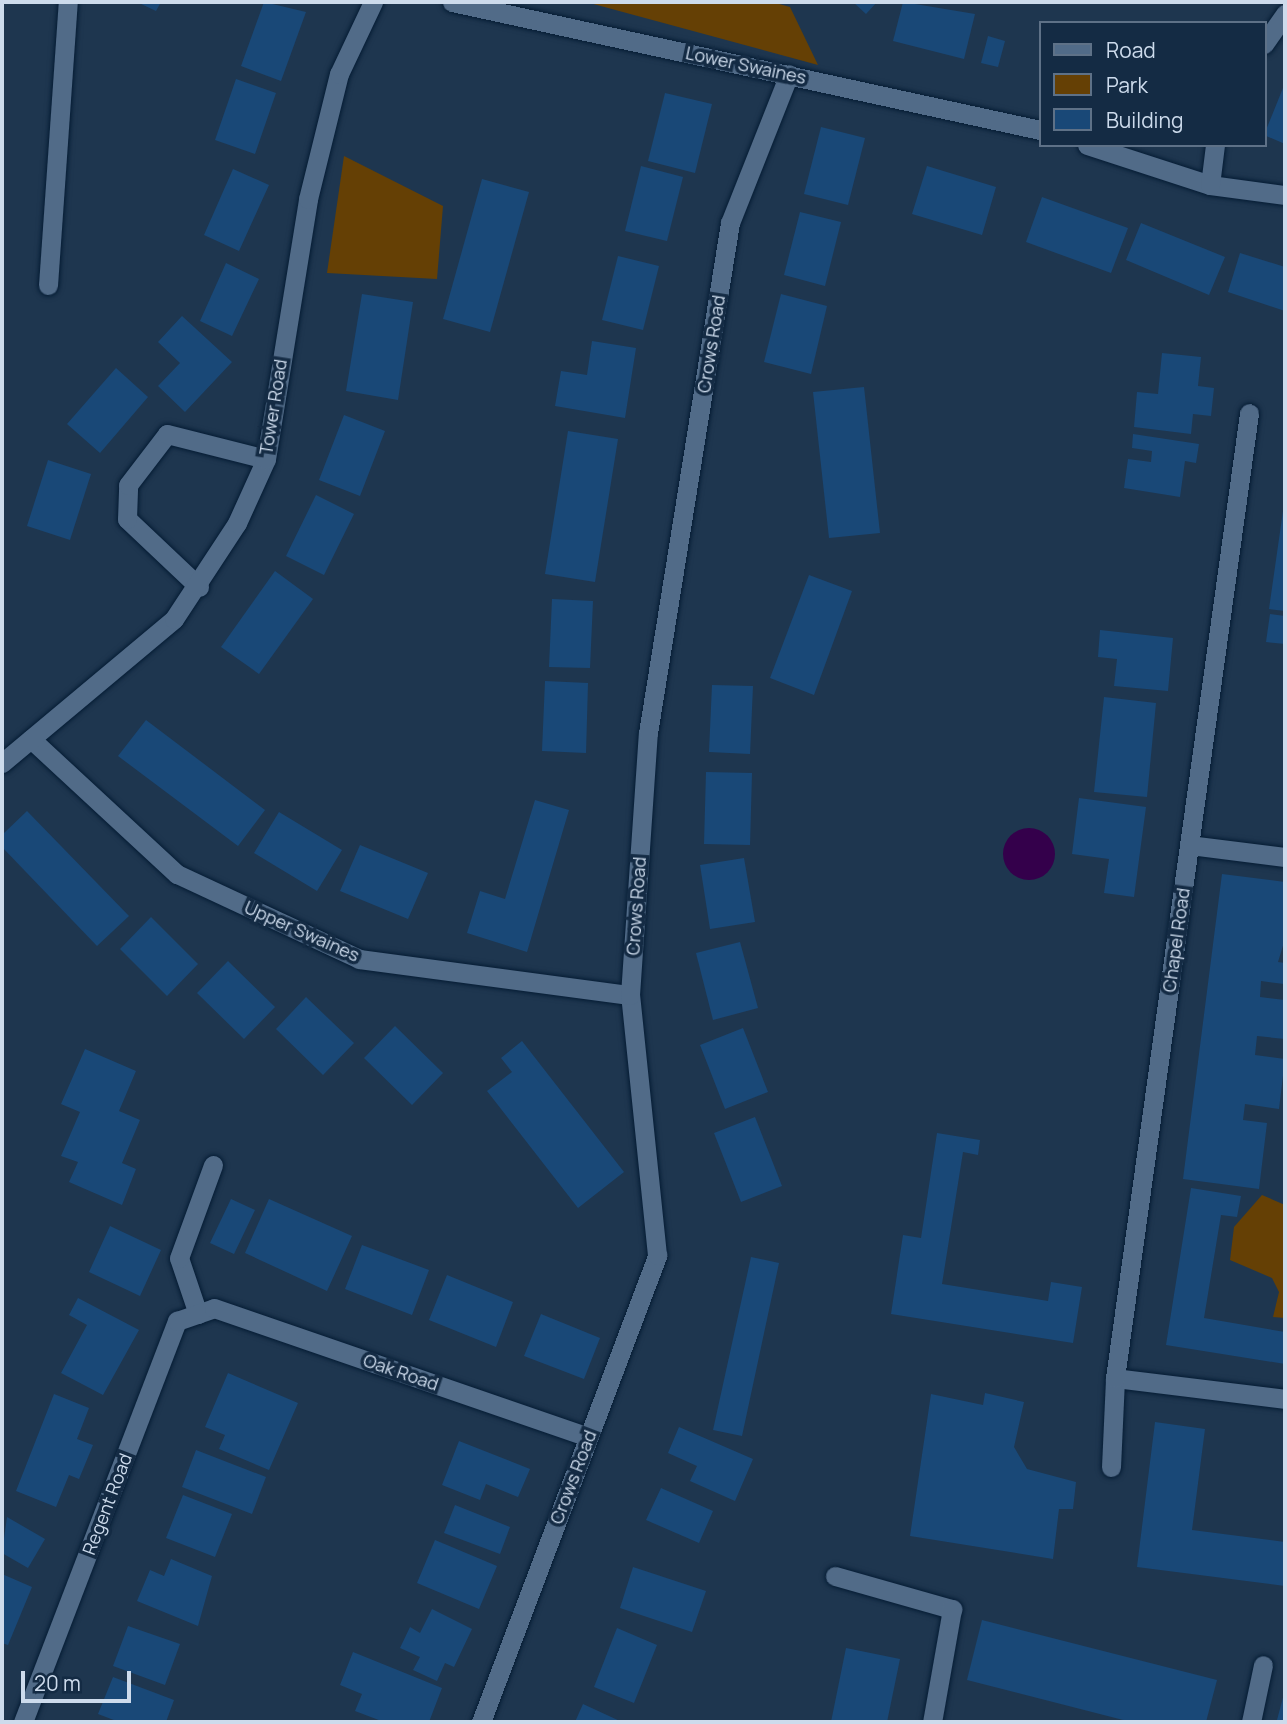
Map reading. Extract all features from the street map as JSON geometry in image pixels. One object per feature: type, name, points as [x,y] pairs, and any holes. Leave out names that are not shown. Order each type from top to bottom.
[{"type":"street","points":[[48,285],[68,2]]},
{"type":"street","name":"Tower Road","points":[[2,763],[174,619],[199,587],[266,459],[308,199],[339,74],[373,2]]},
{"type":"street","name":"Lower Swaines","points":[[452,2],[1038,130]]},
{"type":"street","points":[[1266,41],[1285,14]]},
{"type":"street","name":"Crows Road","points":[[481,1722],[657,1255],[630,995],[648,733],[730,223],[789,74]]},
{"type":"street","points":[[1093,147],[1210,186],[1285,195]]},
{"type":"street","points":[[1210,186],[1215,147]]},
{"type":"street","name":"Chapel Road","points":[[1111,1467],[1115,1378],[1249,414]]},
{"type":"street","points":[[199,587],[127,519],[128,485],[167,434],[266,459]]},
{"type":"street","name":"Upper Swaines","points":[[31,739],[177,874],[359,959],[630,995]]},
{"type":"street","points":[[1190,845],[1285,857]]},
{"type":"street","points":[[206,1311],[179,1258],[213,1165]]},
{"type":"street","name":"Oak Road","points":[[206,1311],[588,1437]]},
{"type":"street","name":"Regent Road","points":[[23,1722],[177,1321],[206,1311]]},
{"type":"street","points":[[1115,1378],[1285,1399]]},
{"type":"street","points":[[835,1576],[952,1609],[932,1722]]},
{"type":"street","points":[[1251,1722],[1263,1665]]},
{"type":"green space","points":[[586,2],[772,2],[790,7],[818,65]]},
{"type":"green space","points":[[344,156],[443,206],[437,279],[327,273]]},
{"type":"green space","points":[[1262,1195],[1285,1205],[1285,1318],[1273,1317],[1279,1292],[1272,1278],[1230,1260],[1234,1227]]},
{"type":"shaded area","points":[[1029,828],[1039,830],[1047,836],[1053,844],[1053,864],[1047,872],[1039,878],[1029,880],[1019,878],[1011,872],[1005,864],[1003,854],[1005,844],[1011,836],[1019,830]]},
{"type":"building","points":[[137,2],[161,2],[156,11]]},
{"type":"building","points":[[264,2],[306,12],[281,81],[241,66]]},
{"type":"building","points":[[853,2],[877,2],[866,14]]},
{"type":"building","points":[[903,2],[975,14],[964,59],[893,41]]},
{"type":"building","points":[[988,36],[1005,41],[998,67],[981,63]]},
{"type":"building","points":[[236,79],[276,93],[255,154],[215,140]]},
{"type":"building","points":[[1285,83],[1285,144],[1266,136]]},
{"type":"building","points":[[665,93],[712,104],[695,173],[648,161]]},
{"type":"building","points":[[821,127],[865,138],[848,205],[804,194]]},
{"type":"building","points":[[641,166],[683,177],[667,241],[625,231]]},
{"type":"building","points":[[927,166],[996,187],[982,235],[912,214]]},
{"type":"building","points":[[233,169],[269,185],[239,251],[204,235]]},
{"type":"building","points":[[482,179],[529,192],[490,332],[443,319]]},
{"type":"building","points":[[1042,197],[1128,228],[1111,273],[1026,242]]},
{"type":"building","points":[[800,212],[841,222],[825,286],[784,275]]},
{"type":"building","points":[[1141,223],[1225,257],[1209,295],[1126,260]]},
{"type":"building","points":[[1240,253],[1285,267],[1285,311],[1228,292]]},
{"type":"building","points":[[618,256],[659,266],[643,330],[602,320]]},
{"type":"building","points":[[226,263],[259,279],[232,336],[200,321]]},
{"type":"building","points":[[362,294],[413,302],[398,400],[346,391]]},
{"type":"building","points":[[781,294],[827,306],[811,374],[764,362]]},
{"type":"building","points":[[182,316],[232,362],[185,412],[158,386],[180,363],[158,342]]},
{"type":"building","points":[[592,341],[636,348],[625,418],[555,406],[561,371],[587,375]]},
{"type":"building","points":[[1162,353],[1201,357],[1198,386],[1214,388],[1211,416],[1193,414],[1191,434],[1134,427],[1137,392],[1158,394]]},
{"type":"building","points":[[116,368],[148,397],[100,453],[67,424]]},
{"type":"building","points":[[864,387],[880,533],[829,538],[813,392]]},
{"type":"building","points":[[344,415],[385,431],[360,496],[319,480]]},
{"type":"building","points":[[568,431],[618,439],[595,582],[545,574]]},
{"type":"building","points":[[1133,434],[1199,444],[1196,463],[1185,461],[1180,497],[1124,488],[1128,459],[1151,462],[1152,451],[1132,448]]},
{"type":"building","points":[[48,460],[91,474],[70,540],[27,526]]},
{"type":"building","points":[[316,495],[354,514],[324,575],[286,556]]},
{"type":"building","points":[[1285,504],[1285,611],[1269,609]]},
{"type":"building","points":[[275,571],[313,599],[259,674],[221,647]]},
{"type":"building","points":[[809,575],[852,591],[814,695],[770,678]]},
{"type":"building","points":[[552,599],[593,601],[590,668],[549,667]]},
{"type":"building","points":[[1270,614],[1285,616],[1285,644],[1266,642]]},
{"type":"building","points":[[1100,630],[1173,638],[1168,691],[1114,686],[1117,659],[1098,657]]},
{"type":"building","points":[[545,681],[588,683],[586,753],[542,751]]},
{"type":"building","points":[[712,685],[753,686],[750,754],[709,752]]},
{"type":"building","points":[[1104,697],[1156,703],[1147,797],[1094,792]]},
{"type":"building","points":[[146,720],[265,810],[238,846],[118,756]]},
{"type":"building","points":[[706,772],[752,773],[750,845],[704,844]]},
{"type":"building","points":[[1079,798],[1146,807],[1134,897],[1104,893],[1109,859],[1072,854]]},
{"type":"building","points":[[535,800],[569,810],[527,952],[467,933],[480,891],[505,899]]},
{"type":"building","points":[[27,811],[129,916],[97,946],[2,847],[2,835]]},
{"type":"building","points":[[279,812],[342,850],[317,891],[254,853]]},
{"type":"building","points":[[360,845],[428,873],[408,919],[340,891]]},
{"type":"building","points":[[744,858],[755,922],[710,929],[700,865]]},
{"type":"building","points":[[1222,874],[1285,882],[1285,939],[1278,962],[1285,963],[1284,984],[1261,981],[1260,997],[1285,1000],[1285,1039],[1257,1036],[1255,1055],[1285,1059],[1279,1109],[1245,1104],[1243,1120],[1267,1123],[1259,1189],[1183,1179]]},
{"type":"building","points":[[151,917],[198,964],[167,996],[120,949]]},
{"type":"building","points":[[740,942],[758,1008],[713,1020],[696,953]]},
{"type":"building","points":[[228,961],[275,1007],[244,1039],[197,993]]},
{"type":"building","points":[[306,997],[354,1043],[323,1075],[276,1029]]},
{"type":"building","points":[[395,1026],[443,1073],[412,1105],[364,1058]]},
{"type":"building","points":[[743,1028],[768,1092],[725,1109],[700,1045]]},
{"type":"building","points":[[522,1041],[624,1172],[578,1208],[487,1091],[512,1072],[501,1058]]},
{"type":"building","points":[[85,1049],[136,1071],[119,1111],[140,1120],[122,1163],[136,1169],[122,1205],[69,1182],[78,1162],[61,1156],[80,1112],[61,1104]]},
{"type":"building","points":[[755,1117],[782,1186],[741,1202],[714,1133]]},
{"type":"building","points":[[937,1133],[980,1140],[978,1155],[963,1152],[942,1284],[1048,1301],[1051,1282],[1082,1287],[1073,1343],[891,1314],[903,1235],[921,1238]]},
{"type":"building","points":[[1191,1188],[1241,1196],[1237,1217],[1221,1215],[1204,1318],[1285,1332],[1285,1364],[1166,1345]]},
{"type":"building","points":[[231,1199],[255,1210],[234,1254],[210,1243]]},
{"type":"building","points":[[269,1199],[352,1236],[327,1291],[245,1253]]},
{"type":"building","points":[[110,1226],[161,1250],[140,1296],[89,1272]]},
{"type":"building","points":[[362,1245],[429,1270],[412,1315],[345,1289]]},
{"type":"building","points":[[751,1257],[779,1263],[742,1436],[713,1430]]},
{"type":"building","points":[[447,1275],[513,1302],[496,1347],[429,1320]]},
{"type":"building","points":[[78,1298],[139,1330],[103,1395],[61,1373],[87,1325],[69,1315]]},
{"type":"building","points":[[541,1314],[600,1338],[584,1379],[524,1356]]},
{"type":"building","points":[[228,1373],[298,1403],[269,1470],[219,1449],[225,1435],[205,1427]]},
{"type":"building","points":[[985,1393],[1024,1402],[1014,1447],[1027,1469],[1076,1482],[1073,1509],[1059,1509],[1053,1559],[910,1536],[931,1394],[983,1405]]},
{"type":"building","points":[[54,1394],[89,1408],[77,1439],[93,1445],[79,1479],[69,1475],[56,1507],[16,1491]]},
{"type":"building","points":[[1155,1422],[1205,1429],[1192,1530],[1285,1542],[1285,1586],[1137,1567]]},
{"type":"building","points":[[679,1427],[753,1459],[735,1501],[690,1481],[697,1466],[668,1453]]},
{"type":"building","points":[[459,1441],[530,1469],[518,1497],[486,1484],[480,1500],[442,1485]]},
{"type":"building","points":[[196,1450],[266,1477],[252,1514],[182,1487]]},
{"type":"building","points":[[661,1488],[713,1511],[699,1543],[646,1520]]},
{"type":"building","points":[[183,1495],[232,1514],[215,1557],[166,1538]]},
{"type":"building","points":[[455,1505],[510,1527],[500,1554],[444,1533]]},
{"type":"building","points":[[7,1517],[45,1539],[28,1568],[2,1553]]},
{"type":"building","points":[[435,1540],[497,1566],[479,1609],[417,1583]]},
{"type":"building","points":[[171,1559],[212,1576],[198,1626],[137,1601],[150,1570],[164,1576]]},
{"type":"building","points":[[633,1567],[706,1591],[692,1632],[620,1608]]},
{"type":"building","points":[[2,1574],[32,1587],[8,1645],[2,1643]]},
{"type":"building","points":[[432,1609],[472,1629],[454,1667],[445,1663],[437,1681],[413,1670],[420,1657],[400,1648],[410,1627],[420,1633]]},
{"type":"building","points":[[982,1620],[1217,1680],[1206,1722],[1131,1722],[967,1680]]},
{"type":"building","points":[[128,1626],[180,1644],[165,1685],[113,1666]]},
{"type":"building","points":[[617,1628],[657,1645],[634,1703],[594,1687]]},
{"type":"building","points":[[846,1648],[900,1659],[887,1722],[831,1722]]},
{"type":"building","points":[[353,1652],[442,1688],[429,1722],[384,1722],[355,1711],[362,1694],[340,1685]]},
{"type":"building","points":[[113,1677],[174,1700],[166,1722],[119,1722],[98,1714]]},
{"type":"building","points":[[1285,1690],[1285,1722],[1277,1720]]},
{"type":"building","points":[[583,1704],[622,1722],[575,1722]]}]
